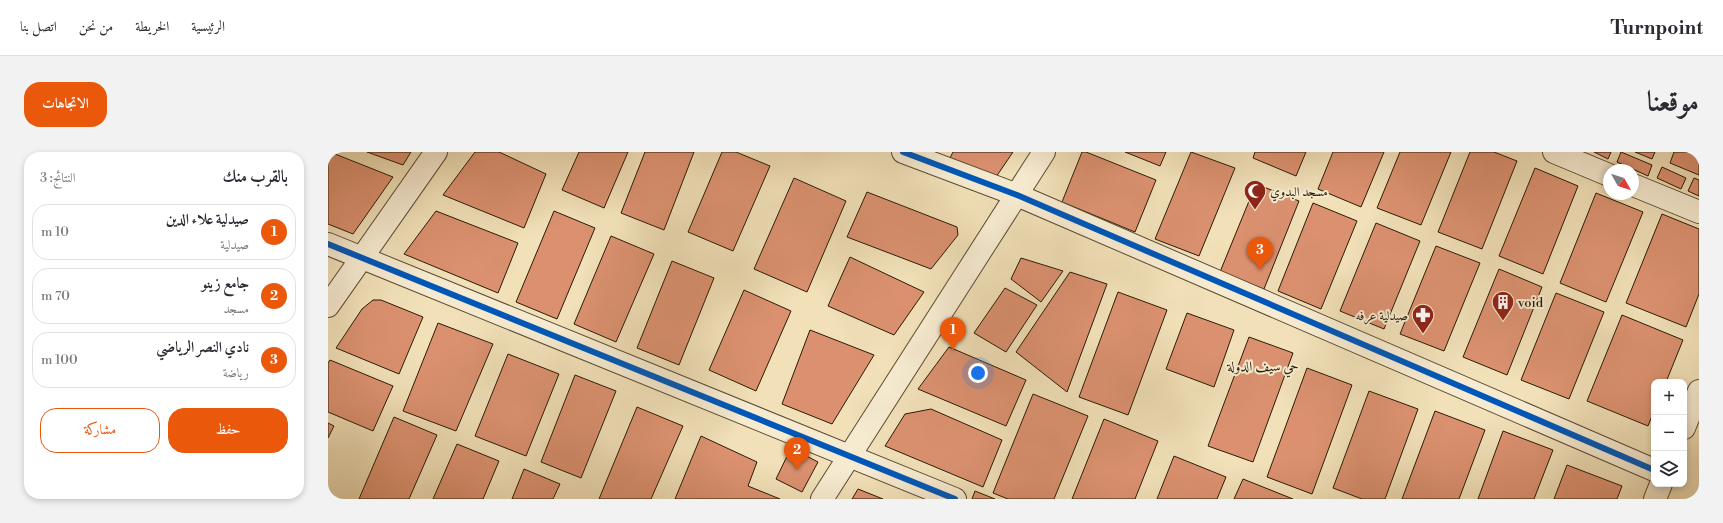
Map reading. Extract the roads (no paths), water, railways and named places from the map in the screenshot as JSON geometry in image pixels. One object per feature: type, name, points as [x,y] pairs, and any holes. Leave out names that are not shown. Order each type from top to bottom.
[{"type":"street","points":[[328,306],[436,152]]},
{"type":"street","points":[[903,152],[1017,195],[1651,469]]},
{"type":"street","points":[[822,499],[1044,152]]},
{"type":"street","points":[[1554,152],[1603,172]]},
{"type":"street","points":[[1639,187],[1699,212]]},
{"type":"street","points":[[328,244],[955,499]]},
{"type":"street","points":[[1687,421],[1699,391]]},
{"type":"street","points":[[1655,499],[1660,487]]},
{"type":"place","name":"مسجد البدوي","points":[[1255,210]]},
{"type":"place","name":"نادي النصر الرياضي","points":[[1260,270]]},
{"type":"place","name":"void","points":[[1503,322]]},
{"type":"place","name":"صيدلية عرفه","points":[[1423,334]]},
{"type":"place","name":"صيدلية علاء الدين","points":[[953,350]]},
{"type":"place","name":"جامع زينو","points":[[797,470]]},
{"type":"district","name":"حي سيف الدولة","points":[[1263,366]]}]
